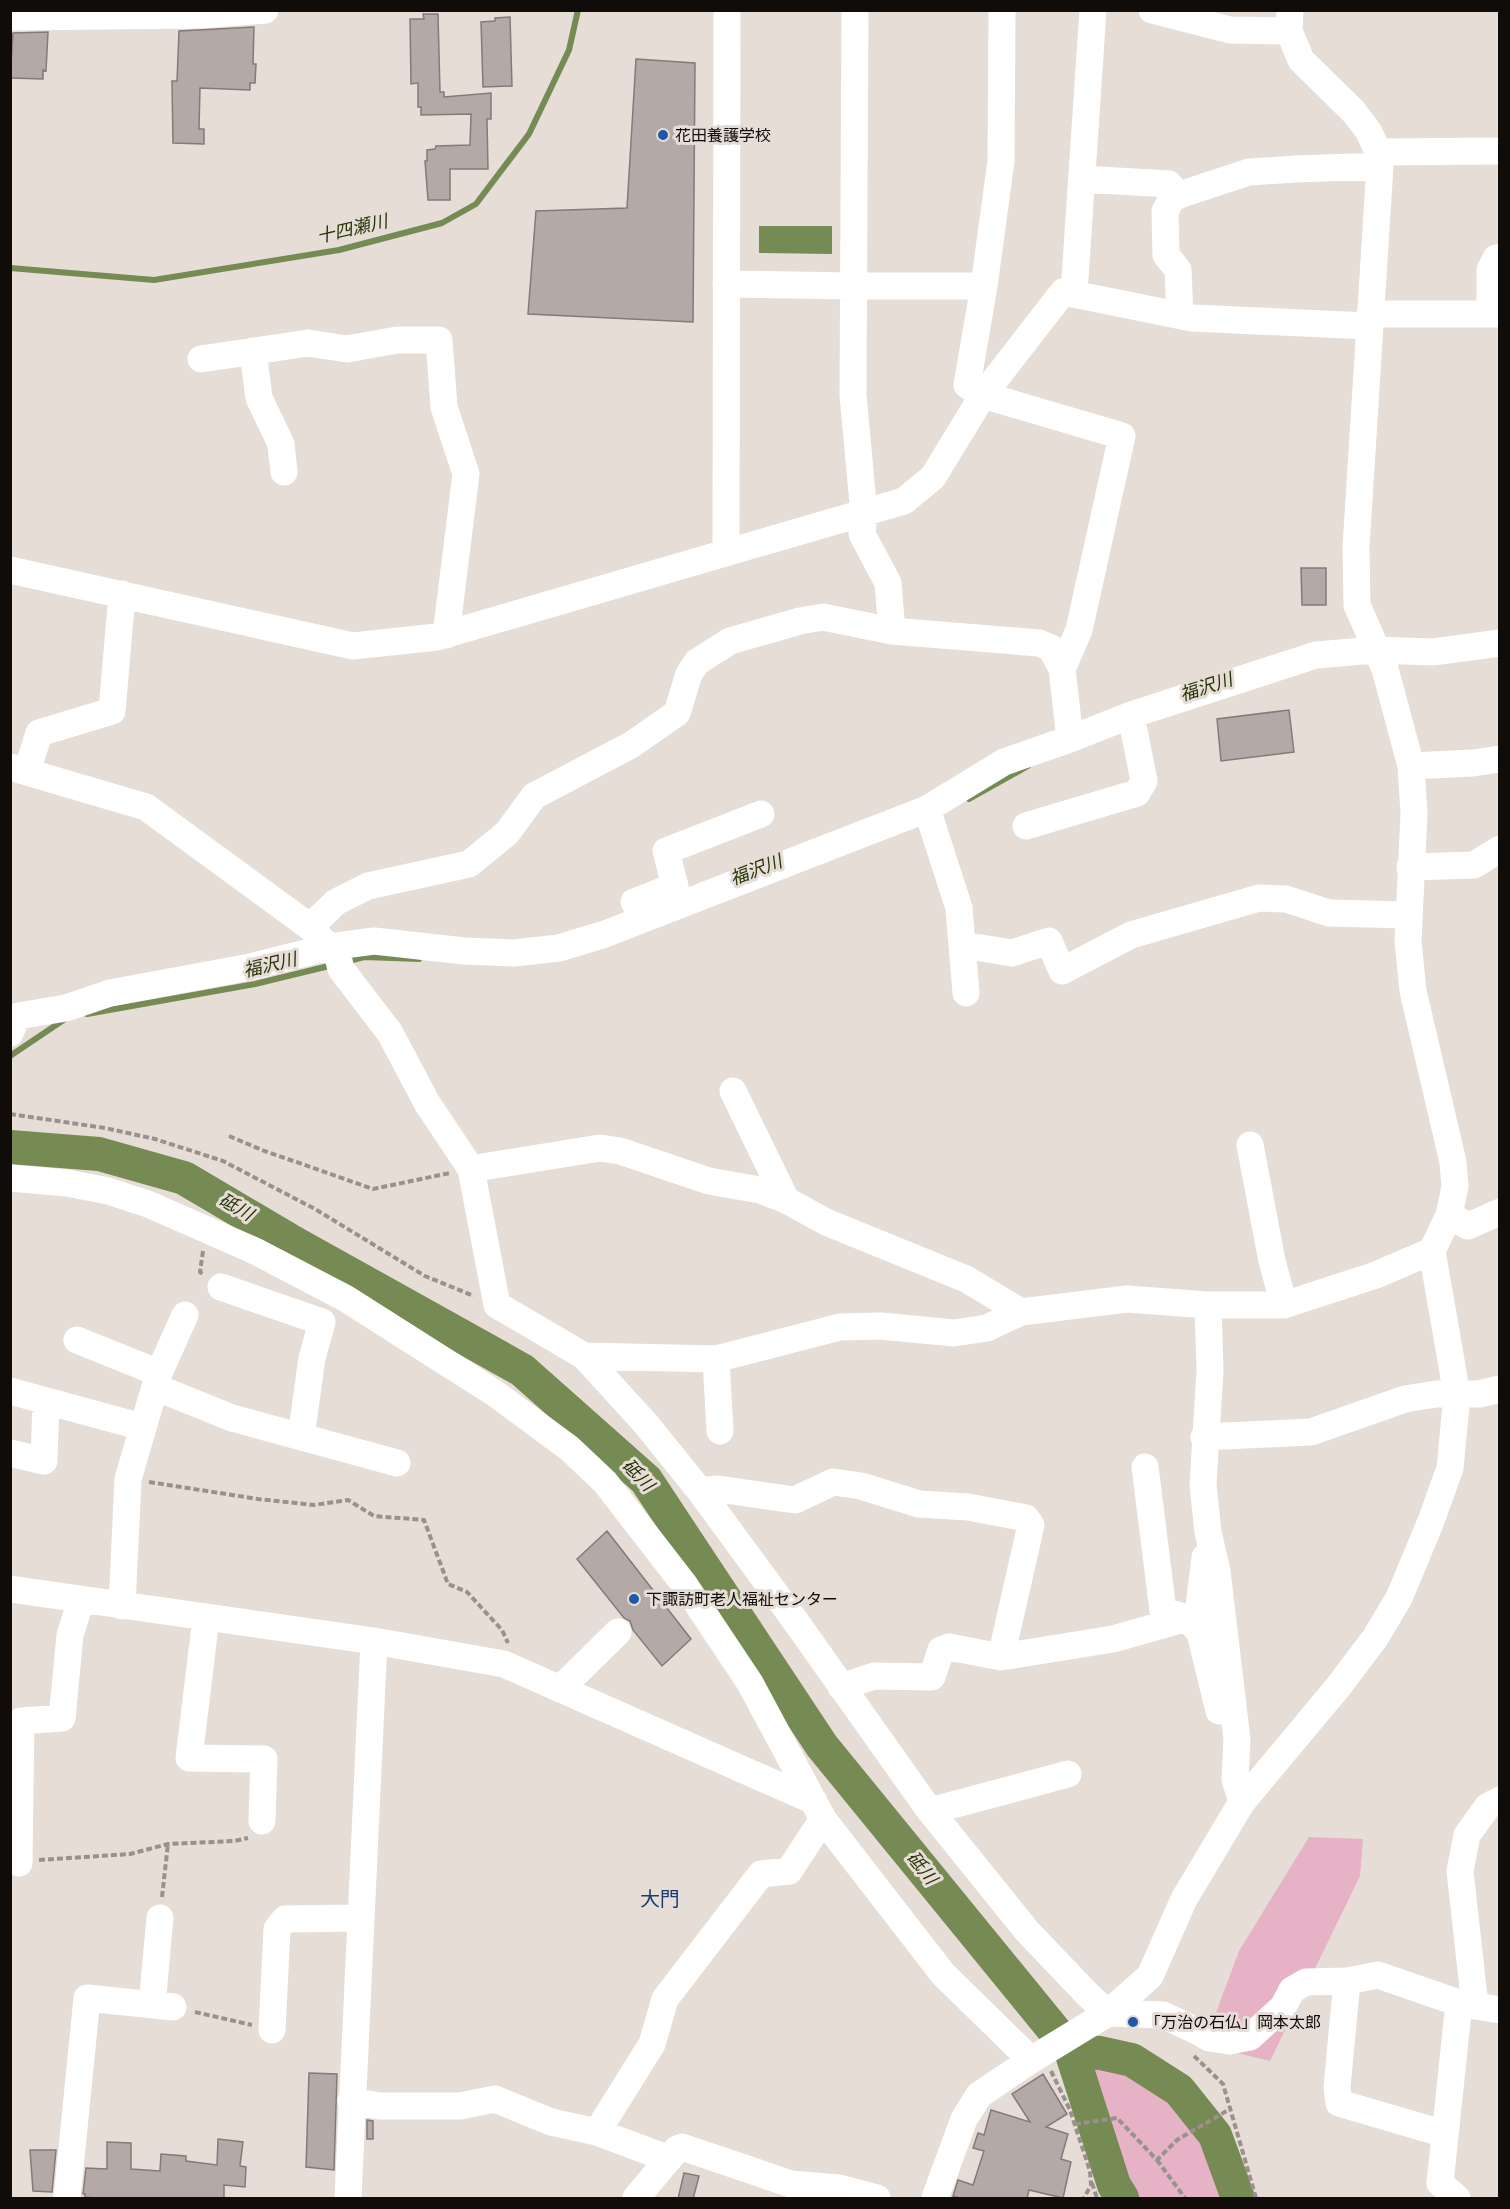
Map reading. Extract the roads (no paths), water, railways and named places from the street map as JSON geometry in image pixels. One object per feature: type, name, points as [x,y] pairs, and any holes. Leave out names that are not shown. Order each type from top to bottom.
[{"type":"street","points":[[10,17],[54,14],[200,15],[265,10]]},
{"type":"street","points":[[726,553],[727,10]]},
{"type":"street","points":[[855,10],[853,395],[864,514],[862,534],[888,583],[892,631]]},
{"type":"street","points":[[1002,10],[1001,161],[984,286],[967,385],[983,395],[1122,436],[1079,630],[1062,669]]},
{"type":"street","points":[[1074,293],[1093,10]]},
{"type":"street","points":[[935,2199],[964,2119],[979,2095],[1103,2015],[1150,1976],[1184,1899],[1239,1790],[1338,1688],[1375,1638],[1399,1599],[1450,1468],[1457,1395],[1432,1251],[1449,1215],[1455,1187],[1453,1162],[1413,991],[1408,915],[1414,814],[1411,766],[1384,669],[1357,605],[1356,547],[1379,159],[1369,132],[1354,112],[1301,60],[1289,21],[1230,30],[1152,10]]},
{"type":"street","points":[[1180,315],[1178,270],[1166,255],[1165,211],[1173,197],[1249,172],[1379,159],[1500,151]]},
{"type":"street","points":[[1082,179],[1169,184],[1178,196]]},
{"type":"street","points":[[10,570],[353,646],[446,634],[904,501],[933,477],[983,395],[1062,292],[1192,318],[1369,320],[1495,314],[1490,270],[1496,258],[1500,257]]},
{"type":"street","points":[[726,284],[984,286]]},
{"type":"street","points":[[201,359],[308,343],[347,349],[397,340],[439,339],[444,407],[466,474],[446,634]]},
{"type":"street","points":[[253,351],[259,398],[281,444],[284,472]]},
{"type":"street","points":[[122,594],[112,711],[39,733],[19,770],[146,807],[310,927],[336,957],[390,1033],[427,1103],[476,1168],[497,1305],[584,1356],[646,1424],[700,1491],[794,1619],[930,1811],[1027,1931],[1089,1996],[1103,2015]]},
{"type":"street","points":[[310,927],[336,902],[368,886],[469,864],[507,833],[534,796],[630,745],[677,713],[689,674],[697,662],[730,641],[800,621],[823,617],[892,631],[1039,643],[1051,648],[1062,669],[1070,739]]},
{"type":"street","points":[[13,1020],[66,1008],[110,993],[250,967],[336,957],[374,941],[464,951],[514,953],[559,948],[618,928],[927,809],[1004,762],[1070,739],[1131,714],[1316,655],[1375,650],[1433,651],[1500,643]]},
{"type":"street","points":[[1026,826],[1137,793],[1144,781],[1131,714]]},
{"type":"street","points":[[1411,766],[1473,763],[1500,759]]},
{"type":"street","points":[[927,809],[959,908],[966,993]]},
{"type":"street","points":[[618,928],[627,905],[675,886],[666,851],[761,814]]},
{"type":"street","points":[[1410,867],[1474,865],[1500,849]]},
{"type":"street","points":[[963,945],[1012,953],[1049,941],[1062,971],[1131,935],[1259,898],[1286,899],[1329,913],[1408,915]]},
{"type":"street","points":[[10,1046],[66,1008]]},
{"type":"street","points":[[733,1091],[786,1200]]},
{"type":"street","points":[[1250,1145],[1272,1261],[1284,1305]]},
{"type":"street","points":[[476,1168],[600,1148],[620,1151],[709,1180],[760,1190],[786,1200],[826,1222],[966,1279],[1021,1312]]},
{"type":"street","points":[[10,1178],[67,1183],[108,1191],[148,1204],[255,1251],[355,1304],[493,1392],[569,1448],[605,1482],[684,1584],[750,1683],[819,1810],[943,1974],[1039,2056]]},
{"type":"street","points":[[1449,1215],[1468,1226],[1500,1212]]},
{"type":"street","points":[[584,1356],[716,1359],[840,1327],[881,1326],[954,1333],[987,1328],[1021,1312],[1126,1299],[1208,1305],[1284,1305],[1376,1275],[1432,1251]]},
{"type":"street","points":[[221,1287],[322,1322],[312,1358],[302,1437]]},
{"type":"street","points":[[1208,1305],[1210,1370],[1204,1437],[1203,1485],[1208,1532],[1217,1571],[1237,1740],[1239,1790]]},
{"type":"street","points":[[122,1606],[128,1479],[157,1380],[185,1315]]},
{"type":"street","points":[[77,1340],[232,1418],[398,1463]]},
{"type":"street","points":[[716,1359],[720,1431]]},
{"type":"street","points":[[1204,1437],[1311,1432],[1405,1399],[1436,1394],[1479,1394],[1500,1389]]},
{"type":"street","points":[[10,1391],[142,1427]]},
{"type":"street","points":[[10,1453],[44,1461],[46,1401]]},
{"type":"street","points":[[1145,1467],[1163,1611],[1187,1618],[1200,1633],[1239,1790]]},
{"type":"street","points":[[700,1491],[718,1489],[795,1500],[833,1482],[861,1485],[919,1504],[968,1507],[1026,1518],[1031,1525],[1001,1657]]},
{"type":"street","points":[[841,1687],[874,1676],[932,1677],[941,1650],[949,1647],[1001,1657],[1113,1639],[1198,1615],[1208,1532]]},
{"type":"street","points":[[10,1589],[374,1641],[504,1664],[819,1810]]},
{"type":"street","points":[[19,1863],[21,1721],[62,1718],[70,1635],[81,1600]]},
{"type":"street","points":[[206,1618],[189,1758],[264,1759],[262,1821]]},
{"type":"street","points":[[560,1689],[618,1632]]},
{"type":"street","points":[[348,2199],[374,1641]]},
{"type":"street","points":[[930,1811],[1068,1774]]},
{"type":"street","points":[[1457,2199],[1440,2183],[1445,2134],[1478,2006],[1460,1871],[1467,1835],[1488,1806],[1500,1800]]},
{"type":"street","points":[[597,2132],[652,2044],[665,1999],[761,1874],[789,1871],[819,1810]]},
{"type":"street","points":[[67,2199],[87,1998],[162,2006],[160,1918]]},
{"type":"street","points":[[272,2030],[277,1929],[285,1919],[360,1918]]},
{"type":"street","points":[[1103,2015],[1163,2015],[1209,2038],[1229,2041],[1250,2037],[1283,2007],[1292,1990],[1306,1982],[1347,1981],[1378,1975],[1478,2006]]},
{"type":"street","points":[[1347,1981],[1337,2087],[1339,2103],[1445,2134]]},
{"type":"street","points":[[351,2101],[380,2106],[460,2106],[495,2099],[551,2122],[597,2132],[669,2159]]},
{"type":"street","points":[[636,2199],[677,2149],[682,2147],[791,2184],[839,2188],[877,2199]]},
{"type":"waterway","name":"十四瀬川","points":[[10,268],[154,280],[339,250],[442,223],[476,204],[529,134],[569,50],[578,10]]},
{"type":"waterway","name":"福沢川","points":[[969,799],[1028,766]]},
{"type":"waterway","name":"福沢川","points":[[345,962],[364,957],[419,959]]},
{"type":"waterway","name":"福沢川","points":[[87,1014],[255,984],[333,965]]},
{"type":"waterway","name":"福沢川","points":[[10,1056],[65,1019]]},
{"type":"waterway","name":"砥川","points":[[10,1147],[99,1154],[184,1178],[289,1240],[522,1370],[646,1480],[822,1746],[1071,2051],[1114,2185],[1122,2198]]},
{"type":"waterway","name":"砥川","points":[[1071,2051],[1100,2053],[1132,2060],[1179,2090],[1215,2135],[1238,2198]]},
{"type":"place","name":"花田養護学校","points":[[663,135]]},
{"type":"place","name":"下諏訪町老人福祉センター","points":[[634,1599]]},
{"type":"place","name":"「万治の石仏」岡本太郎","points":[[1133,2022]]},
{"type":"district","name":"大門","points":[[660,1899]]}]
